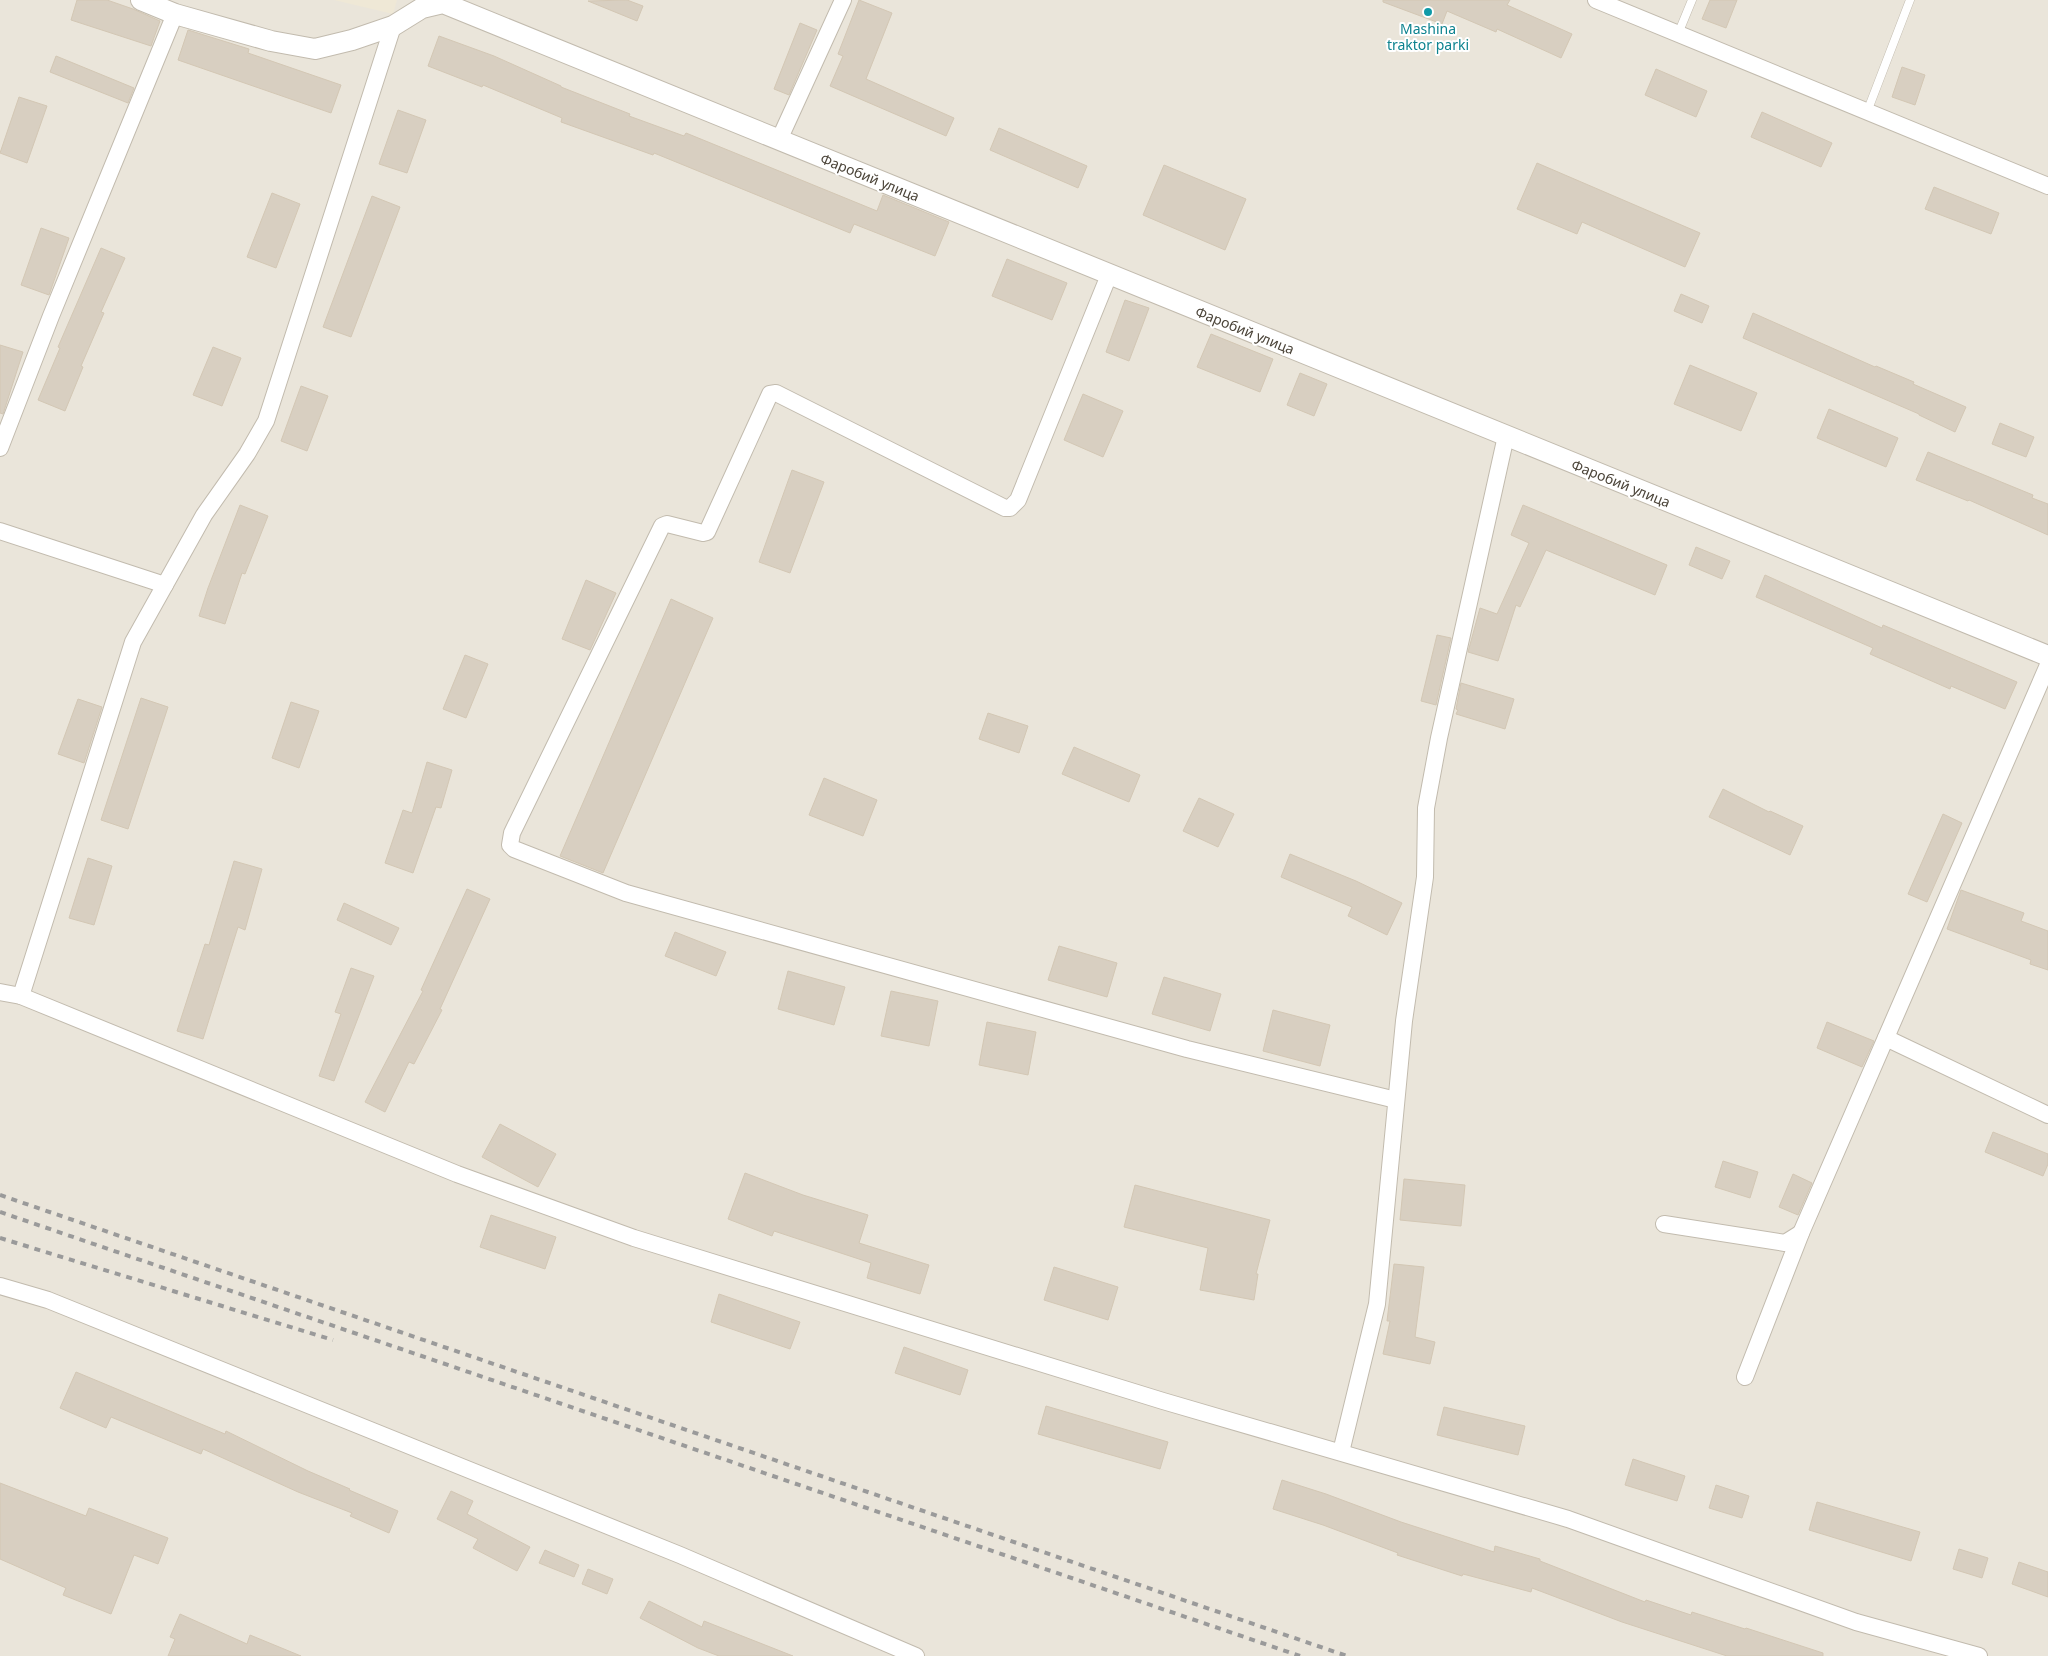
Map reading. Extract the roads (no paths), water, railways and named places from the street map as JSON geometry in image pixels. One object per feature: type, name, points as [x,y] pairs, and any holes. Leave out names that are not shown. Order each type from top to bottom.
[{"type":"street","points":[[141,0],[175,14],[271,41],[315,48],[352,40],[393,26]]},
{"type":"street","points":[[778,140],[843,0]]},
{"type":"street","points":[[1596,0],[2048,186]]},
{"type":"street","name":"Фаробий улица","points":[[393,26],[422,8],[443,3],[2048,656]]},
{"type":"street","points":[[0,448],[51,316],[175,14]]},
{"type":"street","points":[[20,996],[133,642],[204,515],[247,454],[266,421],[393,26]]},
{"type":"street","points":[[1109,274],[1018,500],[1010,508],[1005,508],[776,393],[770,394],[707,532],[703,533],[667,524],[662,526],[512,834],[510,845],[514,850],[626,894],[1187,1049],[1396,1100]]},
{"type":"street","points":[[1341,1452],[1377,1304],[1404,1021],[1425,877],[1426,808],[1439,738],[1506,436]]},
{"type":"street","points":[[0,530],[165,585]]},
{"type":"street","points":[[1745,1377],[1801,1232],[2048,666]]},
{"type":"street","points":[[0,992],[20,996],[457,1174],[634,1238],[1163,1401],[1568,1519],[1856,1622],[1979,1656]]},
{"type":"street","points":[[1886,1038],[2048,1114]]},
{"type":"street","points":[[1664,1224],[1785,1243],[1801,1232]]},
{"type":"street","points":[[0,1286],[57,1304],[670,1551],[916,1656]]},
{"type":"lane","points":[[1678,34],[1692,0]]},
{"type":"lane","points":[[1867,112],[1910,0]]},
{"type":"railway","points":[[0,1195],[1347,1656]]},
{"type":"railway","points":[[0,1212],[1300,1656]]},
{"type":"railway","points":[[0,1238],[333,1340]]},
{"type":"place","name":"Mashina traktor parki","points":[[1428,12]]}]
